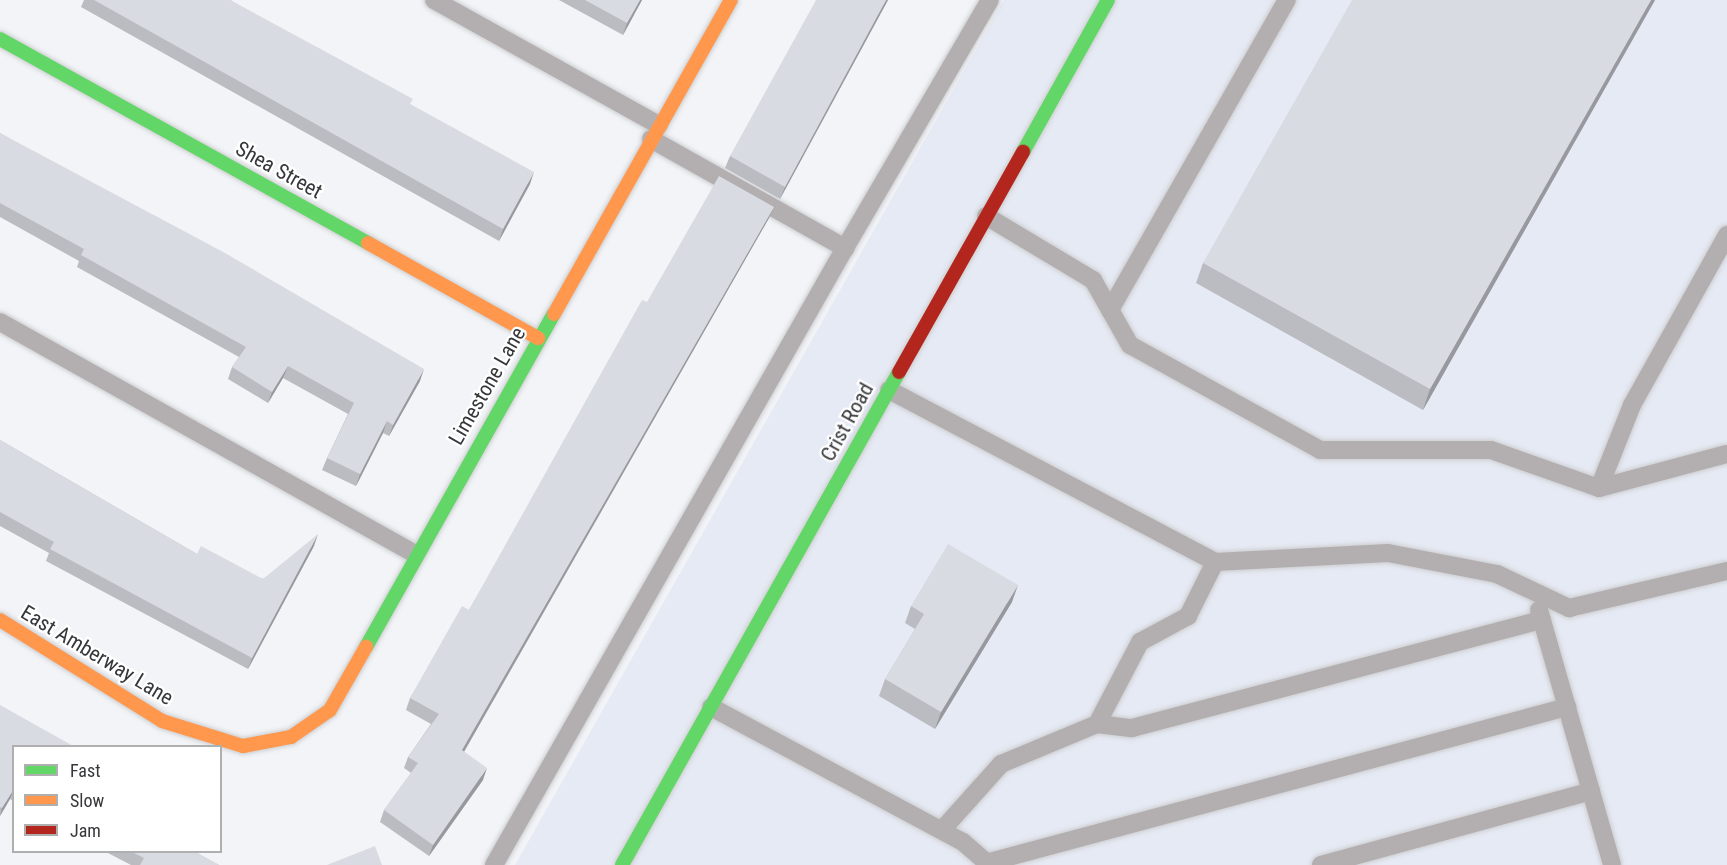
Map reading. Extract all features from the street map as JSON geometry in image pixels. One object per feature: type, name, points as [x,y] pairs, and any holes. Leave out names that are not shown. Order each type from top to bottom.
[{"type":"street","name":"Limestone Lane","points":[[243,746],[291,737],[330,711],[415,554],[731,0]]},
{"type":"street","name":"Crist Road","points":[[622,865],[1108,0]]},
{"type":"street","name":"Shea Street","points":[[0,39],[538,338]]},
{"type":"street","name":"East Amberway Lane","points":[[0,620],[162,721],[243,746]]},
{"type":"lane","points":[[434,0],[845,248]]},
{"type":"lane","points":[[494,865],[845,248],[990,0]]},
{"type":"lane","points":[[1110,310],[1287,0]]},
{"type":"lane","points":[[986,216],[1093,280],[1130,345],[1320,450],[1491,450],[1599,488],[1727,454]]},
{"type":"lane","points":[[1599,488],[1632,405],[1727,235]]},
{"type":"lane","points":[[0,322],[415,554]]},
{"type":"lane","points":[[889,390],[1215,562],[1388,553],[1497,574],[1569,608],[1727,571]]},
{"type":"lane","points":[[1097,724],[1140,642],[1188,616],[1215,562]]},
{"type":"lane","points":[[1534,592],[1612,865]]},
{"type":"lane","points":[[942,830],[1001,764],[1097,724],[1132,728],[1542,620]]},
{"type":"lane","points":[[711,707],[942,830],[987,864],[1567,707]]},
{"type":"lane","points":[[1321,865],[1591,791]]},
{"type":"shaded area","points":[[1004,0],[1727,0],[1727,865],[515,865]]},
{"type":"building","points":[[94,0],[230,0],[413,99],[410,104],[534,172],[503,229]]},
{"type":"building","points":[[585,0],[640,0],[627,23]]},
{"type":"building","points":[[816,0],[886,0],[785,187],[730,156]]},
{"type":"building","points":[[1352,0],[1651,0],[1430,389],[1203,263]]},
{"type":"building","points":[[0,133],[225,253],[424,369],[393,425],[387,421],[360,474],[327,458],[354,403],[288,366],[272,392],[232,367],[246,347],[81,255],[84,249],[0,203]]},
{"type":"building","points":[[719,176],[774,207],[462,750],[487,768],[433,845],[384,810],[418,763],[408,757],[439,714],[410,698],[462,606],[469,610],[642,300],[647,302]]},
{"type":"building","points":[[0,440],[197,554],[201,546],[263,579],[318,534],[252,658],[50,549],[54,542],[0,512]]},
{"type":"building","points":[[948,544],[1018,585],[941,712],[885,679],[924,614],[911,606]]},
{"type":"building","points":[[0,705],[71,745],[12,745],[12,792],[2,808],[0,807]]},
{"type":"building","points":[[375,846],[382,865],[327,865]]},
{"type":"building","points":[[134,853],[197,853],[219,865],[140,865],[144,858]]},
{"type":"traffic: fast","points":[[1023,152],[1108,0]]},
{"type":"traffic: fast","points":[[0,39],[368,243]]},
{"type":"traffic: fast","points":[[366,647],[554,314]]},
{"type":"traffic: fast","points":[[622,865],[899,372]]},
{"type":"traffic: slow","points":[[554,314],[731,0]]},
{"type":"traffic: slow","points":[[368,243],[538,338]]},
{"type":"traffic: slow","points":[[0,620],[162,721],[243,746],[291,737],[330,710],[366,647]]},
{"type":"traffic: jam","points":[[899,372],[1023,152]]}]
